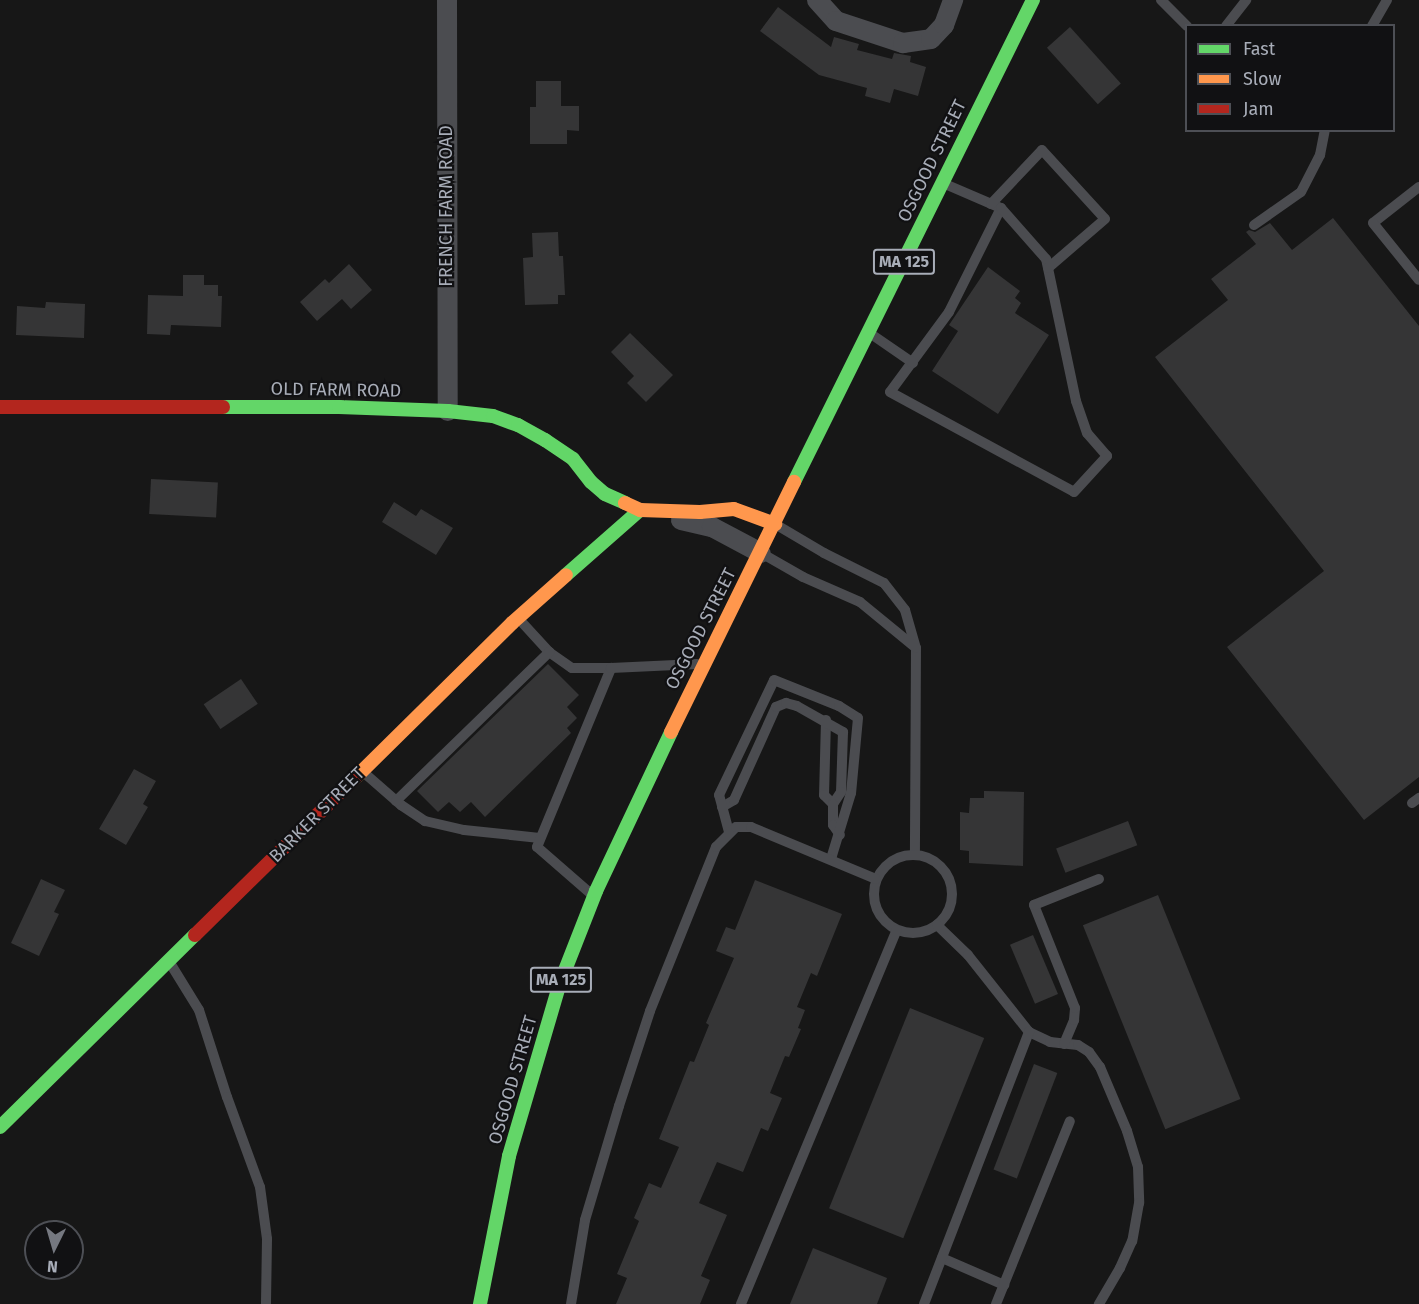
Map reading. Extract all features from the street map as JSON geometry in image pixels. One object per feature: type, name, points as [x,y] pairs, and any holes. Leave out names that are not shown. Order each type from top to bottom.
[{"type":"main road","name":"OSGOOD STREET","points":[[480,1304],[509,1156],[560,982],[594,897],[704,664],[1033,0]]},
{"type":"main road","name":"OLD FARM ROAD","points":[[0,407],[328,407],[448,411],[493,416],[518,425],[573,459],[591,482],[605,494],[640,510]]},
{"type":"main road","points":[[640,510],[700,512],[734,509],[775,524]]},
{"type":"main road","name":"BARKER STREET","points":[[0,1127],[518,618],[640,510]]},
{"type":"street","name":"FRENCH FARM ROAD","points":[[447,0],[448,411]]},
{"type":"street","points":[[817,0],[836,21],[903,43],[931,39],[944,25],[953,0]]},
{"type":"street","points":[[640,510],[712,527],[761,553]]},
{"type":"lane","points":[[1161,0],[1185,24]]},
{"type":"lane","points":[[1228,24],[1246,0]]},
{"type":"lane","points":[[1373,24],[1387,0]]},
{"type":"lane","points":[[1254,225],[1301,192],[1320,155],[1325,132]]},
{"type":"lane","points":[[942,183],[996,206],[1046,259],[1076,401],[1087,433],[1107,456],[1074,492],[890,393],[949,312],[996,206],[1042,150],[1105,219],[1048,268]]},
{"type":"lane","points":[[1419,187],[1373,223],[1419,280]]},
{"type":"lane","points":[[868,332],[913,363]]},
{"type":"lane","points":[[775,524],[824,553],[884,583],[905,610],[916,648],[915,855]]},
{"type":"lane","points":[[761,553],[803,577],[860,602],[916,648]]},
{"type":"lane","points":[[518,618],[549,652],[572,668],[704,664]]},
{"type":"lane","points":[[396,801],[549,652]]},
{"type":"lane","points":[[594,897],[537,847],[611,668]]},
{"type":"lane","points":[[729,832],[719,795],[774,681],[839,706],[858,718],[851,793],[831,859]]},
{"type":"lane","points":[[722,807],[734,801],[776,707],[786,703],[826,720],[843,732],[841,792],[834,804],[833,825],[840,835]]},
{"type":"lane","points":[[826,720],[824,795],[834,804]]},
{"type":"lane","points":[[362,771],[396,801],[425,821],[464,830],[540,838]]},
{"type":"lane","points":[[571,1304],[585,1220],[650,1011],[716,848],[736,827],[751,827],[876,879]]},
{"type":"lane","points":[[915,855],[932,859],[949,879],[951,904],[938,925],[926,931],[914,933],[897,930],[880,917],[874,905],[876,879],[883,868],[894,859],[915,855]]},
{"type":"lane","points":[[1064,1044],[1074,1020],[1076,1008],[1034,905],[1099,879]]},
{"type":"lane","points":[[938,925],[969,955],[1029,1032],[1039,1039],[1078,1045],[1089,1052],[1100,1067],[1127,1131],[1138,1167],[1139,1203],[1132,1241],[1120,1268],[1099,1304]]},
{"type":"lane","points":[[741,1304],[897,930]]},
{"type":"lane","points":[[169,962],[199,1010],[227,1097],[260,1187],[267,1239],[266,1304]]},
{"type":"lane","points":[[924,1304],[1029,1032]]},
{"type":"lane","points":[[996,1304],[1070,1120]]},
{"type":"lane","points":[[942,1258],[1004,1285]]},
{"type":"building","points":[[778,7],[831,47],[834,37],[859,44],[857,50],[892,59],[894,53],[911,56],[910,62],[926,67],[918,96],[894,89],[890,103],[865,96],[867,88],[819,75],[760,31]]},
{"type":"building","points":[[1070,27],[1121,83],[1098,104],[1047,48]]},
{"type":"building","points":[[536,81],[561,81],[561,106],[579,106],[579,131],[567,130],[567,144],[530,144],[530,107],[536,107]]},
{"type":"building","points":[[1333,218],[1419,326],[1419,777],[1364,820],[1227,647],[1324,571],[1155,357],[1228,300],[1211,279],[1256,244],[1246,232],[1249,230],[1255,232],[1270,223],[1292,250]]},
{"type":"building","points":[[558,232],[559,256],[563,256],[565,295],[558,295],[558,304],[525,305],[523,258],[533,257],[532,233]]},
{"type":"building","points":[[349,264],[372,290],[351,309],[342,299],[317,321],[300,302],[325,279],[329,283]]},
{"type":"building","points":[[988,267],[1020,291],[1015,298],[1021,303],[1015,313],[1049,335],[998,414],[932,371],[958,331],[949,325]]},
{"type":"building","points":[[183,275],[204,275],[204,285],[218,285],[218,296],[222,296],[221,327],[171,325],[170,335],[147,334],[148,295],[183,296]]},
{"type":"building","points":[[46,302],[85,304],[84,338],[16,335],[17,306],[45,308]]},
{"type":"building","points":[[630,333],[673,375],[646,402],[627,383],[634,376],[611,352]]},
{"type":"building","points":[[151,479],[218,483],[216,517],[149,514]]},
{"type":"building","points":[[394,502],[416,516],[421,509],[453,528],[436,555],[382,522]]},
{"type":"building","points":[[548,664],[579,695],[567,707],[577,718],[567,728],[571,733],[485,817],[471,802],[460,812],[449,802],[438,812],[417,791]]},
{"type":"building","points":[[241,679],[258,704],[220,729],[204,704]]},
{"type":"building","points":[[134,769],[156,781],[143,804],[148,807],[126,845],[99,829]]},
{"type":"building","points":[[984,791],[1024,792],[1023,866],[969,863],[969,851],[960,850],[960,812],[969,813],[970,798],[984,798]]},
{"type":"building","points":[[1128,821],[1137,845],[1065,873],[1056,849]]},
{"type":"building","points":[[41,879],[65,890],[54,912],[59,914],[39,956],[11,943]]},
{"type":"building","points":[[755,880],[842,914],[817,976],[811,973],[797,1007],[805,1010],[798,1028],[801,1029],[789,1057],[785,1056],[770,1093],[782,1098],[768,1131],[761,1128],[743,1172],[717,1162],[699,1203],[727,1215],[701,1276],[710,1280],[700,1304],[616,1304],[627,1278],[617,1274],[639,1221],[634,1218],[649,1183],[661,1188],[679,1147],[659,1139],[690,1061],[694,1062],[709,1025],[706,1023],[734,958],[716,951],[726,927],[735,930]]},
{"type":"building","points":[[1158,895],[1240,1099],[1165,1129],[1083,925]]},
{"type":"building","points":[[1033,935],[1058,994],[1035,1004],[1010,945]]},
{"type":"building","points":[[910,1008],[984,1038],[903,1238],[829,1208]]},
{"type":"building","points":[[1034,1064],[1057,1073],[1017,1178],[994,1169]]},
{"type":"building","points":[[813,1248],[887,1278],[877,1304],[790,1304]]},
{"type":"traffic: fast","points":[[794,482],[1033,0]]},
{"type":"traffic: fast","points":[[223,407],[339,407],[448,411],[493,416],[518,425],[545,440],[573,459],[591,482],[605,494],[625,503]]},
{"type":"traffic: fast","points":[[566,575],[640,510]]},
{"type":"traffic: fast","points":[[480,1304],[509,1156],[560,983],[596,891],[671,732]]},
{"type":"traffic: fast","points":[[0,1127],[195,935]]},
{"type":"traffic: slow","points":[[671,732],[794,482]]},
{"type":"traffic: slow","points":[[625,503],[640,510],[700,512],[734,509],[775,524]]},
{"type":"traffic: slow","points":[[355,778],[512,623],[566,575]]},
{"type":"traffic: jam","points":[[0,407],[223,407]]},
{"type":"traffic: jam","points":[[195,935],[355,778]]}]
